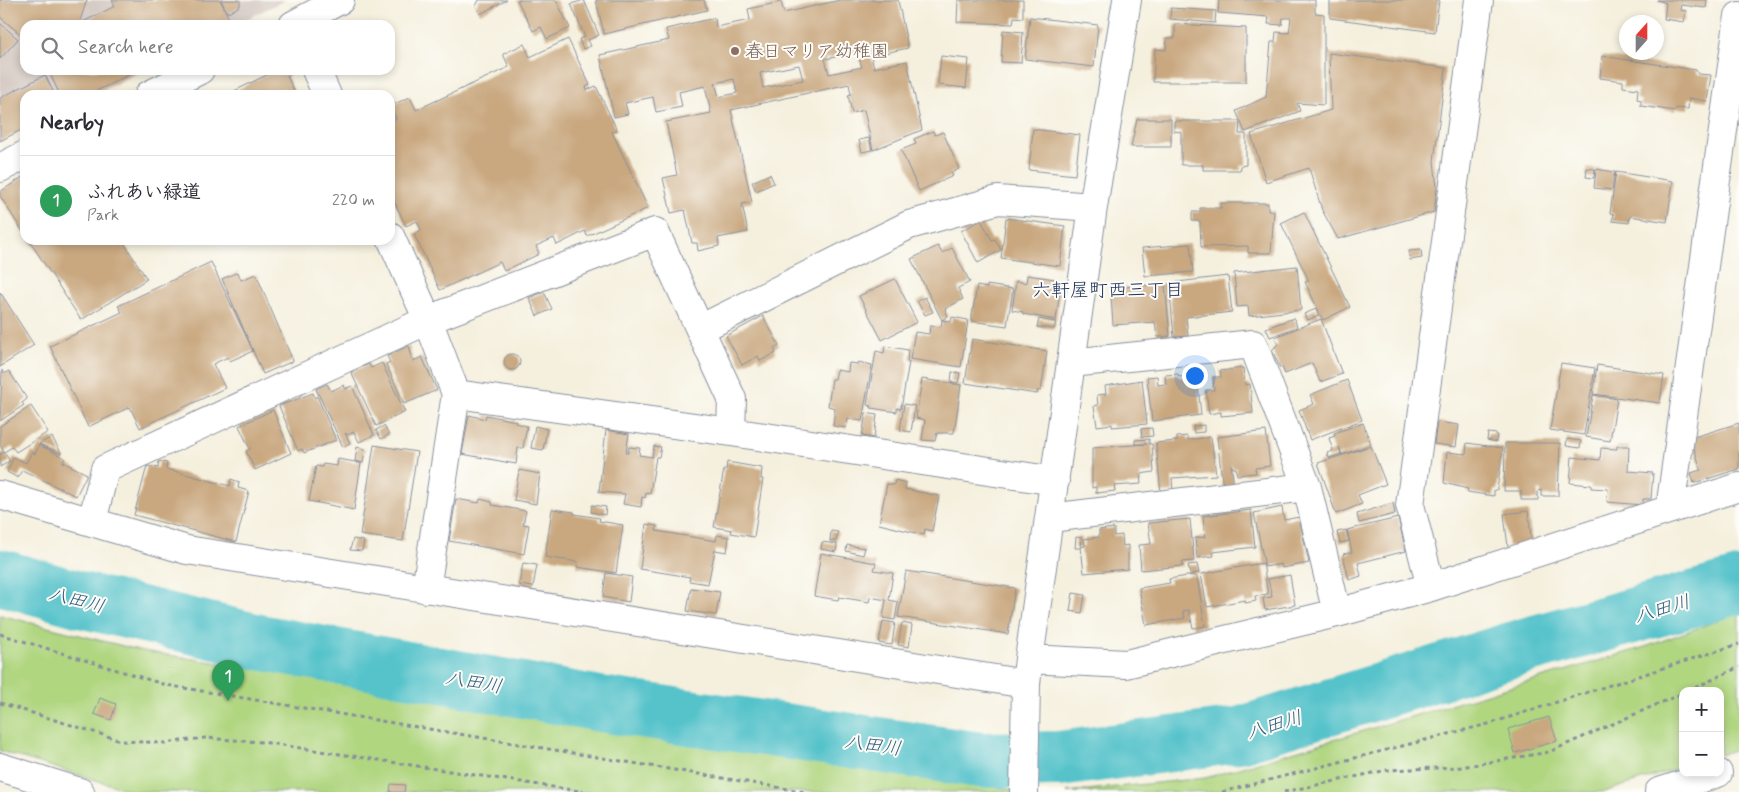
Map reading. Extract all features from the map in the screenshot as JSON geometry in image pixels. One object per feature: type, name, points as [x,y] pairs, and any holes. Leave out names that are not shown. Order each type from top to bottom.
[{"type":"street","points":[[303,20],[340,0]]},
{"type":"street","points":[[1024,792],[1028,671],[1093,207],[1127,0]]},
{"type":"street","points":[[1431,587],[1410,505],[1479,0]]},
{"type":"street","points":[[1670,510],[1739,16]]},
{"type":"street","points":[[159,90],[190,75]]},
{"type":"street","points":[[318,75],[325,90]]},
{"type":"street","points":[[0,168],[20,158]]},
{"type":"street","points":[[700,329],[909,224],[998,200],[1093,207]]},
{"type":"street","points":[[92,522],[105,469],[428,320],[655,232],[732,399],[731,432]]},
{"type":"street","points":[[394,245],[428,320],[456,394],[426,588]]},
{"type":"street","points":[[1071,363],[1253,344],[1307,488],[1337,613]]},
{"type":"street","points":[[456,394],[1055,480]]},
{"type":"street","points":[[0,495],[187,550],[426,588],[1028,671],[1126,664],[1337,613],[1431,587],[1739,487]]},
{"type":"street","points":[[1050,518],[1307,488]]},
{"type":"street","points":[[1659,792],[1707,780],[1739,766]]},
{"type":"street","points":[[0,768],[80,792]]},
{"type":"path","points":[[0,634],[166,684],[806,792]]},
{"type":"path","points":[[1222,792],[1488,724],[1739,644]]},
{"type":"path","points":[[1696,687],[1739,667]]},
{"type":"path","points":[[1284,792],[1387,770],[1461,767],[1549,752],[1679,695]]},
{"type":"path","points":[[0,703],[123,741],[165,743],[205,738],[262,742],[585,792]]},
{"type":"shaded area","points":[[0,0],[285,0],[245,20],[20,20],[20,75],[134,75],[104,90],[20,90],[20,132],[0,142]]},
{"type":"green space","points":[[1739,613],[1739,748],[1724,754],[1724,687],[1679,687],[1679,768],[1604,792],[1067,792],[1205,778],[1645,647]]},
{"type":"green space","points":[[0,615],[143,651],[1026,792],[135,792],[0,751]]},
{"type":"building","points":[[0,0],[87,0],[80,20],[20,20],[20,34],[0,17]]},
{"type":"building","points":[[112,0],[220,0],[230,20],[87,20],[115,6]]},
{"type":"building","points":[[221,0],[240,0],[240,6],[228,13]]},
{"type":"building","points":[[479,0],[507,0],[480,14],[476,6]]},
{"type":"building","points":[[517,0],[556,0],[570,28],[547,39],[541,27],[533,31]]},
{"type":"building","points":[[584,0],[599,35],[588,40],[591,46],[583,49],[579,39],[585,37],[571,4]]},
{"type":"building","points":[[596,0],[704,0],[707,10],[604,34]]},
{"type":"building","points":[[840,0],[898,0],[908,48],[871,56],[874,68],[907,61],[922,130],[873,150],[864,110],[852,113],[848,95],[851,94],[849,84],[731,110],[752,202],[742,204],[748,232],[718,238],[719,246],[698,251],[697,243],[692,243],[685,210],[671,213],[663,178],[677,175],[666,122],[711,113],[705,86],[679,92],[682,107],[656,112],[653,97],[625,103],[628,114],[614,117],[600,55],[669,40],[666,29],[715,18],[716,27],[750,20],[748,9],[781,2],[784,13]],"holes":[[[857,53],[862,67],[829,74],[825,59]],[[799,65],[803,80],[763,88],[760,73]],[[734,79],[737,93],[719,97],[715,83]]]},
{"type":"building","points":[[958,0],[1023,0],[1023,18],[1014,17],[1013,24],[957,22]]},
{"type":"building","points":[[1219,0],[1315,0],[1315,13],[1324,14],[1324,105],[1297,103],[1300,111],[1245,132],[1236,111],[1266,97],[1271,42],[1275,42],[1276,32],[1289,33],[1291,18],[1283,18],[1282,25],[1268,24],[1269,17],[1218,13]]},
{"type":"building","points":[[1330,0],[1439,0],[1435,32],[1330,18]]},
{"type":"building","points":[[1657,0],[1707,0],[1706,8],[1681,5],[1680,10],[1686,11],[1684,22],[1664,19],[1666,3]]},
{"type":"building","points":[[1171,8],[1216,11],[1215,23],[1170,19]]},
{"type":"building","points":[[1030,17],[1098,25],[1094,67],[1025,59]]},
{"type":"building","points":[[0,23],[18,39],[0,59]]},
{"type":"building","points":[[1175,24],[1246,28],[1246,82],[1153,82],[1155,49],[1166,50],[1167,38],[1175,38]]},
{"type":"building","points":[[1003,30],[1023,32],[1021,63],[1001,62]]},
{"type":"building","points":[[568,39],[590,85],[586,87],[587,90],[596,86],[617,130],[612,132],[648,208],[587,236],[585,231],[557,245],[554,238],[536,246],[539,254],[504,271],[500,262],[440,290],[414,234],[421,230],[417,221],[406,226],[395,203],[395,104],[410,97],[416,110],[509,67],[503,54],[524,44],[530,57]]},
{"type":"building","points":[[1329,53],[1446,68],[1434,161],[1437,188],[1434,212],[1338,239],[1322,210],[1309,168],[1266,182],[1251,134],[1331,110]]},
{"type":"building","points":[[941,56],[969,59],[966,88],[938,85]]},
{"type":"building","points":[[1602,56],[1696,70],[1698,74],[1711,75],[1707,101],[1689,98],[1688,109],[1676,108],[1675,111],[1641,106],[1641,100],[1637,99],[1638,89],[1623,87],[1623,81],[1600,78]]},
{"type":"building","points":[[45,75],[52,90],[20,90],[20,131],[0,141],[0,98]]},
{"type":"building","points":[[50,75],[129,75],[98,90],[58,90]]},
{"type":"building","points":[[267,75],[289,75],[287,76],[294,90],[236,90]]},
{"type":"building","points":[[1137,119],[1171,119],[1171,147],[1131,147]]},
{"type":"building","points":[[1174,121],[1240,121],[1239,134],[1246,134],[1246,165],[1240,166],[1241,170],[1203,170],[1203,165],[1181,165],[1181,132],[1174,131]]},
{"type":"building","points":[[1033,129],[1080,135],[1075,175],[1029,170]]},
{"type":"building","points":[[933,131],[935,135],[943,132],[959,169],[951,173],[953,176],[919,191],[901,150],[916,144],[914,139]]},
{"type":"building","points":[[869,138],[872,150],[862,152],[859,140]]},
{"type":"building","points":[[1587,168],[1595,169],[1594,178],[1586,177]]},
{"type":"building","points":[[1596,169],[1615,172],[1612,190],[1594,188]]},
{"type":"building","points":[[1616,172],[1673,181],[1667,222],[1630,216],[1629,223],[1612,221],[1614,214],[1610,213]]},
{"type":"building","points":[[770,174],[774,183],[756,191],[752,182]]},
{"type":"building","points":[[20,179],[20,227],[0,196],[0,192]]},
{"type":"building","points":[[1221,203],[1268,203],[1268,211],[1274,211],[1271,253],[1248,253],[1248,246],[1201,247],[1200,221],[1192,221],[1192,212],[1200,212],[1200,208],[1221,208]]},
{"type":"building","points":[[1304,212],[1350,307],[1323,320],[1305,282],[1309,281],[1281,223]]},
{"type":"building","points":[[1006,218],[1065,226],[1060,266],[1001,258]]},
{"type":"building","points":[[981,220],[992,240],[995,239],[1001,250],[978,263],[961,231]]},
{"type":"building","points":[[1190,244],[1193,272],[1145,276],[1142,248]]},
{"type":"building","points":[[32,245],[125,245],[147,279],[81,320]]},
{"type":"building","points":[[938,246],[942,253],[952,248],[970,282],[958,288],[963,299],[945,309],[948,316],[942,320],[911,259]]},
{"type":"building","points":[[1421,250],[1422,258],[1410,260],[1409,251]]},
{"type":"building","points":[[211,262],[253,351],[230,361],[228,357],[213,364],[225,388],[140,428],[130,407],[88,427],[50,346],[122,312],[118,306]]},
{"type":"building","points":[[1297,266],[1301,310],[1249,316],[1248,306],[1237,307],[1234,273]]},
{"type":"building","points":[[238,272],[241,280],[256,274],[293,361],[263,374],[222,279]]},
{"type":"building","points":[[1027,275],[1055,279],[1053,290],[1060,291],[1056,320],[1012,310],[1016,281],[1026,283]]},
{"type":"building","points":[[1228,276],[1232,312],[1186,317],[1188,336],[1174,337],[1169,283]]},
{"type":"building","points":[[895,279],[917,322],[882,340],[859,296]]},
{"type":"building","points":[[1165,284],[1170,336],[1157,337],[1155,322],[1113,325],[1112,288]]},
{"type":"building","points":[[987,285],[1013,289],[1007,326],[971,321],[977,286],[987,288]]},
{"type":"building","points":[[0,292],[34,345],[0,367]]},
{"type":"building","points":[[544,292],[552,309],[537,316],[529,298]]},
{"type":"building","points":[[925,297],[933,312],[925,315],[917,301]]},
{"type":"building","points":[[1316,309],[1319,316],[1307,320],[1304,314]]},
{"type":"building","points":[[763,316],[779,345],[774,348],[776,353],[760,361],[758,356],[742,365],[726,336]]},
{"type":"building","points":[[952,317],[968,320],[961,367],[910,359],[915,332],[929,334],[930,326],[941,327],[942,320],[951,322]]},
{"type":"building","points":[[1294,318],[1297,327],[1270,337],[1266,328]]},
{"type":"building","points":[[1039,319],[1056,322],[1054,329],[1037,327]]},
{"type":"building","points":[[1321,319],[1342,374],[1320,382],[1312,363],[1285,374],[1282,367],[1280,368],[1272,350],[1278,344],[1275,337]]},
{"type":"building","points":[[972,339],[1047,351],[1041,391],[1038,390],[1037,394],[965,383]]},
{"type":"building","points":[[409,346],[413,361],[422,357],[437,390],[404,404],[386,364],[390,362],[387,356]]},
{"type":"building","points":[[885,346],[908,350],[907,362],[909,362],[901,409],[897,408],[897,412],[871,408],[871,406],[867,405],[876,351],[884,353]]},
{"type":"building","points":[[512,354],[520,362],[512,370],[504,362]]},
{"type":"building","points":[[858,362],[872,365],[862,421],[848,419],[846,428],[833,426],[835,408],[828,406],[832,379],[835,379],[837,370],[848,372],[849,363],[858,364]]},
{"type":"building","points":[[382,363],[405,412],[376,426],[351,372],[369,364],[371,368]]},
{"type":"building","points":[[1561,363],[1595,368],[1584,435],[1550,430]]},
{"type":"building","points":[[1597,365],[1664,375],[1660,403],[1593,394]]},
{"type":"building","points":[[1243,368],[1245,385],[1250,384],[1253,413],[1221,416],[1221,412],[1209,414],[1206,390],[1214,390],[1213,377],[1221,377],[1220,371]]},
{"type":"building","points":[[2,370],[4,374],[9,371],[27,399],[22,403],[24,405],[0,421]]},
{"type":"building","points":[[952,372],[960,373],[958,383],[951,382]]},
{"type":"building","points":[[1178,374],[1179,377],[1197,375],[1201,415],[1152,421],[1147,377],[1157,376],[1158,385],[1166,384],[1165,375]]},
{"type":"building","points":[[922,379],[961,385],[954,433],[937,433],[935,441],[922,440],[925,420],[916,418]]},
{"type":"building","points":[[1142,380],[1147,424],[1112,427],[1112,424],[1097,426],[1094,406],[1098,405],[1097,395],[1106,394],[1105,386]]},
{"type":"building","points":[[1347,380],[1362,420],[1310,440],[1299,410],[1314,404],[1310,395]]},
{"type":"building","points":[[327,384],[331,391],[344,385],[345,389],[352,386],[374,435],[359,442],[354,432],[348,435],[345,433],[350,443],[343,447],[316,389]]},
{"type":"building","points":[[313,393],[315,398],[317,396],[336,440],[304,453],[302,449],[298,451],[279,406]]},
{"type":"building","points":[[1593,395],[1617,399],[1610,441],[1586,437]]},
{"type":"building","points":[[904,404],[915,406],[911,432],[900,430]]},
{"type":"building","points":[[31,406],[48,432],[16,452],[12,447],[4,452],[0,445],[0,426]]},
{"type":"building","points":[[273,410],[291,453],[255,470],[246,451],[250,449],[239,426]]},
{"type":"building","points":[[866,413],[877,415],[874,438],[862,436]]},
{"type":"building","points":[[469,415],[485,419],[486,415],[516,421],[515,423],[527,426],[523,448],[518,448],[516,464],[462,454]]},
{"type":"building","points":[[1437,422],[1459,425],[1456,447],[1434,444]]},
{"type":"building","points":[[1363,423],[1371,444],[1342,455],[1339,447],[1341,454],[1329,458],[1327,453],[1333,451],[1329,438],[1335,436],[1334,433]]},
{"type":"building","points":[[1739,423],[1739,469],[1694,483],[1691,473],[1701,470],[1691,438]]},
{"type":"building","points":[[1204,425],[1204,432],[1194,433],[1193,426]]},
{"type":"building","points":[[384,426],[389,435],[381,439],[376,430]]},
{"type":"building","points":[[535,426],[547,429],[543,450],[531,448]]},
{"type":"building","points":[[1152,428],[1153,436],[1142,437],[1141,429]]},
{"type":"building","points":[[606,430],[629,434],[626,453],[628,453],[629,447],[640,448],[639,455],[652,457],[654,446],[661,447],[659,457],[656,457],[650,494],[646,493],[645,498],[642,497],[641,507],[623,504],[625,494],[599,492]]},
{"type":"building","points":[[1266,431],[1270,466],[1255,468],[1256,473],[1237,475],[1236,468],[1233,468],[1231,464],[1234,487],[1223,488],[1217,437]]},
{"type":"building","points":[[1488,433],[1497,434],[1496,442],[1487,440]]},
{"type":"building","points":[[1187,436],[1188,440],[1211,437],[1216,475],[1172,478],[1173,492],[1161,493],[1156,443],[1177,441],[1177,437]]},
{"type":"building","points":[[52,437],[62,454],[39,444]]},
{"type":"building","points":[[1149,439],[1149,444],[1152,444],[1154,472],[1140,474],[1141,484],[1114,486],[1115,491],[1096,493],[1096,487],[1092,488],[1092,448],[1147,444],[1135,444],[1135,440]]},
{"type":"building","points":[[1567,439],[1581,441],[1580,448],[1566,446]]},
{"type":"building","points":[[1467,443],[1503,448],[1497,490],[1494,490],[1494,496],[1467,492],[1468,489],[1444,483],[1447,452],[1466,454]]},
{"type":"building","points":[[1505,443],[1560,443],[1558,496],[1541,496],[1541,490],[1538,491],[1538,500],[1521,500],[1521,491],[1504,491]]},
{"type":"building","points":[[39,445],[65,458],[63,462],[87,474],[76,496],[22,470],[18,478],[7,472],[14,457],[26,463],[32,452],[35,454]]},
{"type":"building","points":[[374,445],[417,452],[403,541],[360,535]]},
{"type":"building","points":[[1371,446],[1386,484],[1358,495],[1362,504],[1336,514],[1318,463]]},
{"type":"building","points":[[1617,446],[1629,446],[1628,471],[1653,473],[1651,499],[1643,499],[1643,505],[1607,502],[1608,489],[1591,488],[1591,485],[1570,483],[1572,457],[1600,460],[1601,448],[1617,449]]},
{"type":"building","points":[[357,447],[365,449],[363,463],[355,461]]},
{"type":"building","points":[[4,452],[10,461],[0,467],[0,454]]},
{"type":"building","points":[[338,459],[361,463],[354,510],[309,501],[316,466],[322,467],[323,464],[337,466]]},
{"type":"building","points":[[159,461],[167,463],[166,469],[230,486],[231,479],[239,482],[238,488],[249,491],[236,542],[134,515],[147,466],[158,468]]},
{"type":"building","points":[[727,462],[762,468],[761,479],[763,479],[754,537],[731,533],[732,530],[714,527],[724,469],[726,470]]},
{"type":"building","points":[[519,470],[540,474],[536,504],[514,500]]},
{"type":"building","points":[[895,480],[906,483],[905,489],[939,496],[932,531],[925,529],[924,535],[879,524],[887,484],[894,485]]},
{"type":"building","points":[[456,499],[479,503],[480,499],[492,502],[492,505],[526,511],[523,524],[529,525],[524,554],[449,541]]},
{"type":"building","points":[[1393,503],[1395,514],[1359,523],[1357,514]]},
{"type":"building","points":[[592,505],[606,507],[605,515],[591,512]]},
{"type":"building","points":[[1282,507],[1284,520],[1299,517],[1309,563],[1282,568],[1281,564],[1265,567],[1254,513]]},
{"type":"building","points":[[552,509],[574,512],[574,514],[600,518],[599,521],[623,525],[616,573],[577,567],[578,562],[545,557]]},
{"type":"building","points":[[1251,510],[1255,547],[1213,552],[1214,556],[1197,558],[1195,538],[1205,537],[1203,516]]},
{"type":"building","points":[[1528,511],[1532,544],[1508,547],[1504,514]]},
{"type":"building","points":[[1398,518],[1406,551],[1358,563],[1361,576],[1349,580],[1343,554],[1352,552],[1347,530]]},
{"type":"building","points":[[1190,519],[1194,561],[1182,562],[1183,566],[1141,570],[1139,545],[1151,544],[1148,523]]},
{"type":"building","points":[[646,524],[657,526],[656,531],[716,541],[717,535],[729,537],[727,552],[715,550],[708,584],[689,581],[690,577],[640,569]]},
{"type":"building","points":[[1114,528],[1114,536],[1122,535],[1123,546],[1128,545],[1128,569],[1084,573],[1081,547],[1085,546],[1084,539],[1099,537],[1099,530]]},
{"type":"building","points":[[1346,530],[1349,541],[1340,543],[1337,532]]},
{"type":"building","points":[[831,531],[838,532],[836,541],[830,541]]},
{"type":"building","points":[[1076,537],[1082,538],[1081,548],[1075,548]]},
{"type":"building","points":[[353,539],[364,541],[362,551],[350,550]]},
{"type":"building","points":[[822,542],[837,544],[836,552],[821,549]]},
{"type":"building","points":[[847,545],[865,548],[863,555],[846,551]]},
{"type":"building","points":[[821,553],[876,563],[874,570],[893,573],[889,600],[898,602],[895,620],[883,618],[886,600],[870,597],[869,602],[839,597],[838,600],[814,596]]},
{"type":"building","points":[[523,563],[537,565],[533,587],[519,585]]},
{"type":"building","points":[[1263,563],[1268,594],[1255,596],[1256,601],[1245,603],[1245,600],[1207,607],[1201,574]]},
{"type":"building","points":[[1197,564],[1199,573],[1190,574],[1188,565]]},
{"type":"building","points":[[906,571],[1015,588],[1008,634],[898,617]]},
{"type":"building","points":[[606,573],[632,577],[629,602],[603,597]]},
{"type":"building","points":[[1194,575],[1197,577],[1205,626],[1193,628],[1189,610],[1183,611],[1185,618],[1146,625],[1139,588],[1170,583],[1169,579]]},
{"type":"building","points":[[1290,575],[1295,605],[1265,610],[1263,598],[1272,597],[1268,579]]},
{"type":"building","points":[[691,588],[720,592],[716,615],[687,611]]},
{"type":"building","points":[[1073,593],[1085,595],[1082,613],[1070,611]]},
{"type":"building","points":[[883,621],[895,623],[892,645],[879,643]]},
{"type":"building","points":[[902,623],[912,625],[909,647],[898,645]]},
{"type":"building","points":[[100,698],[116,704],[111,720],[94,714]]},
{"type":"building","points":[[1549,717],[1557,741],[1515,753],[1508,729]]},
{"type":"building","points":[[391,784],[405,785],[404,792],[390,792]]},
{"type":"waterway","name":"八田川","points":[[0,577],[85,601],[259,642],[600,704],[980,760],[1059,759],[1239,735],[1521,647],[1739,586]]},
{"type":"place","name":"春日マリア幼稚園","points":[[735,51]]},
{"type":"place","name":"ふれあい緑道","points":[[228,701]]},
{"type":"district","name":"六軒屋町西三丁目","points":[[1108,289]]}]
